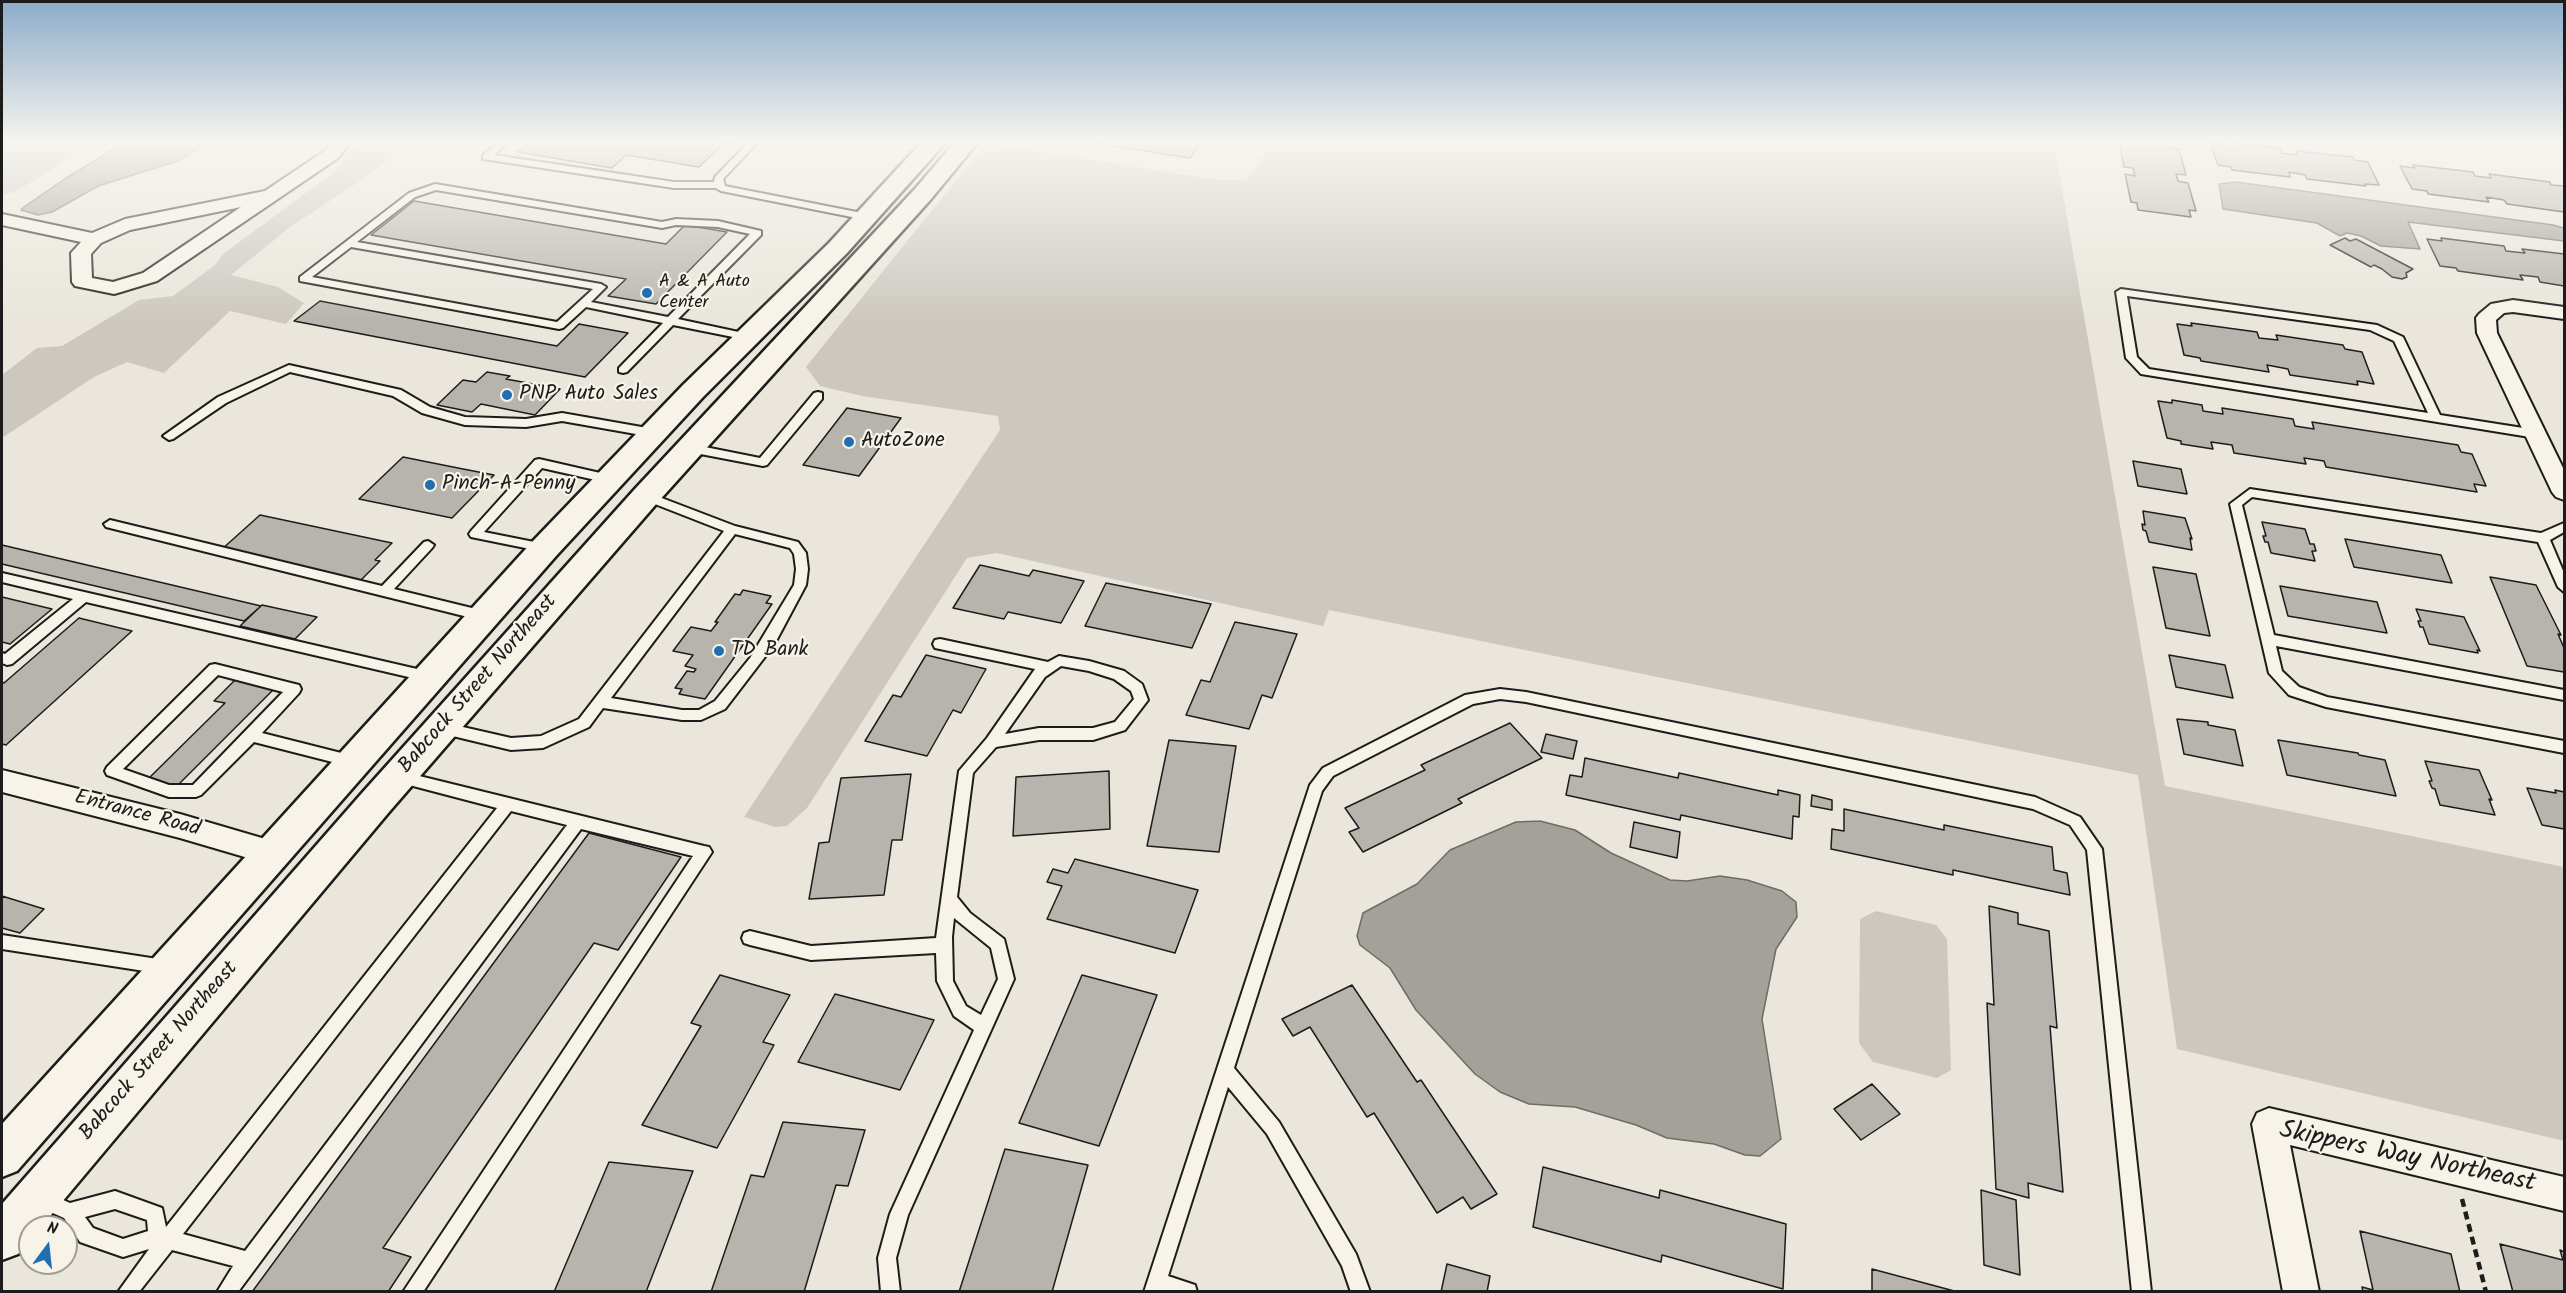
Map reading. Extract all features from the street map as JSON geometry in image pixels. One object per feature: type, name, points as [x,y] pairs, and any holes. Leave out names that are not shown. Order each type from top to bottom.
[{"type":"main road","name":"Babcock Street Northeast","points":[[2,1156],[544,548],[653,433],[880,202]]},
{"type":"main road","name":"Babcock Street Northeast","points":[[2,1238],[53,1204],[398,777],[646,496],[915,202]]},
{"type":"main road","points":[[646,496],[653,433]]},
{"type":"main road","points":[[595,553],[609,479]]},
{"type":"street","points":[[237,202],[125,225],[94,239],[81,253],[82,282],[114,288],[150,277],[259,202]]},
{"type":"street","points":[[2,220],[94,239]]},
{"type":"street","points":[[2565,313],[2513,306],[2498,309],[2486,318],[2487,333],[2565,492]]},
{"type":"street","name":"Entrance Road","points":[[2,781],[180,826],[272,853]]},
{"type":"street","name":"Skippers Way Northeast","points":[[2301,1292],[2269,1124],[2565,1194]]},
{"type":"lane","points":[[349,244],[601,287],[559,326],[304,279],[403,202]]},
{"type":"lane","points":[[527,202],[662,225],[676,222],[718,224],[757,233],[623,370]]},
{"type":"lane","points":[[793,202],[867,217]]},
{"type":"lane","points":[[2436,418],[2399,339],[2373,327],[2121,292],[2132,358],[2145,372],[2536,434]]},
{"type":"lane","points":[[583,303],[748,337]]},
{"type":"lane","points":[[169,436],[222,400],[289,368],[397,393],[426,411],[465,421],[526,423],[562,417],[653,433]]},
{"type":"lane","points":[[690,448],[763,462],[818,396]]},
{"type":"lane","points":[[544,548],[475,534],[539,463],[609,479]]},
{"type":"lane","points":[[2565,527],[2543,538],[2250,493],[2236,504],[2276,673],[2294,691],[2326,702],[2565,747]]},
{"type":"lane","points":[[600,702],[682,715],[701,715],[720,705],[769,641],[800,585],[802,569],[800,553],[794,545],[732,529],[646,496]]},
{"type":"lane","points":[[110,524],[484,616]]},
{"type":"lane","points":[[441,728],[511,744],[543,742],[584,723],[732,529]]},
{"type":"lane","points":[[2543,538],[2565,587]]},
{"type":"lane","points":[[384,591],[428,545]]},
{"type":"lane","points":[[2,578],[430,676]]},
{"type":"lane","points":[[2,658],[7,660],[84,597]]},
{"type":"lane","points":[[2268,639],[2565,695]]},
{"type":"lane","points":[[940,644],[1049,667]]},
{"type":"lane","points":[[983,1026],[960,1011],[945,981],[944,945],[966,771],[992,742],[1040,673],[1059,661],[1089,666],[1119,675],[1137,688],[1141,700],[1120,726],[1093,734],[1039,735],[992,742]]},
{"type":"lane","points":[[215,669],[294,689],[251,736],[196,791],[169,791],[112,771],[215,669]]},
{"type":"lane","points":[[1188,1292],[1155,1287],[1315,789],[1328,772],[1470,699],[1500,694],[1526,696],[2035,804],[2075,821],[2094,849],[2142,1292]]},
{"type":"lane","points":[[251,736],[354,761]]},
{"type":"lane","points":[[398,777],[704,852],[411,1292]]},
{"type":"lane","points":[[128,1292],[164,1238],[508,804]]},
{"type":"lane","points":[[226,1292],[578,822]]},
{"type":"lane","points":[[891,1292],[887,1258],[899,1214],[1005,979],[998,944],[964,918],[949,899]]},
{"type":"lane","points":[[750,938],[810,953],[944,945]]},
{"type":"lane","points":[[2,942],[169,968]]},
{"type":"lane","points":[[1225,1070],[1273,1128],[1349,1261],[1361,1292]]},
{"type":"lane","points":[[53,1204],[115,1200],[156,1214],[164,1238]]},
{"type":"lane","points":[[53,1204],[87,1234],[123,1248],[164,1238],[248,1261]]},
{"type":"path","points":[[2454,1168],[2486,1292]]},
{"type":"shaded area","points":[[31,202],[69,202],[52,212],[38,215],[21,210]]},
{"type":"shaded area","points":[[293,202],[328,202],[290,227],[231,275],[278,287],[304,303],[286,324],[230,311],[164,373],[127,362],[94,377],[2,438],[2,375],[37,348],[62,346],[139,300],[173,296],[215,265],[223,254]]},
{"type":"shaded area","points":[[938,202],[2064,202],[2165,786],[2564,867],[2564,1141],[2177,1049],[2138,775],[1329,610],[1323,626],[997,553],[967,558],[807,808],[787,826],[775,827],[744,817],[1000,430],[998,416],[862,396],[820,386],[806,367]]},
{"type":"shaded area","points":[[2222,202],[2386,202],[2553,225],[2564,228],[2564,241],[2408,222],[2420,249],[2381,246],[2361,236],[2347,233],[2340,236],[2317,223],[2223,209]]},
{"type":"shaded area","points":[[1540,821],[1575,830],[1611,853],[1670,880],[1687,881],[1720,876],[1747,880],[1782,891],[1796,902],[1797,917],[1776,949],[1762,1019],[1781,1139],[1760,1156],[1745,1155],[1714,1144],[1667,1138],[1636,1125],[1575,1107],[1529,1104],[1500,1092],[1475,1074],[1416,1010],[1390,968],[1360,945],[1357,936],[1363,913],[1417,884],[1450,850],[1516,822]]},
{"type":"shaded area","points":[[1876,911],[1936,925],[1947,939],[1951,1070],[1937,1078],[1873,1062],[1859,1043],[1860,919]]},
{"type":"building","points":[[412,202],[666,244],[685,225],[727,232],[656,304],[608,296],[626,279],[371,235]]},
{"type":"building","points":[[2133,202],[2194,202],[2196,211],[2189,210],[2191,217],[2138,210],[2137,203]]},
{"type":"building","points":[[2506,202],[2564,202],[2564,212]]},
{"type":"building","points":[[2345,238],[2350,241],[2356,239],[2413,269],[2406,273],[2407,277],[2402,279],[2392,277],[2382,269],[2374,265],[2371,267],[2330,245]]},
{"type":"building","points":[[2441,238],[2504,246],[2506,251],[2525,253],[2522,249],[2564,254],[2564,286],[2540,282],[2538,277],[2520,275],[2523,280],[2458,271],[2456,268],[2440,266],[2427,239],[2442,241]]},
{"type":"building","points":[[320,301],[557,346],[579,324],[628,333],[585,377],[294,321]]},
{"type":"building","points":[[2191,323],[2257,332],[2259,338],[2278,340],[2276,335],[2343,345],[2345,349],[2362,352],[2374,384],[2357,381],[2358,385],[2290,375],[2288,369],[2267,365],[2269,372],[2201,361],[2200,358],[2184,355],[2177,324],[2192,326]]},
{"type":"building","points":[[487,372],[510,376],[506,379],[560,389],[535,415],[481,404],[472,412],[437,405],[463,380],[476,382]]},
{"type":"building","points":[[2172,400],[2202,405],[2203,411],[2223,414],[2222,408],[2293,419],[2295,426],[2314,429],[2312,422],[2458,445],[2461,452],[2472,454],[2486,486],[2474,484],[2477,492],[2326,467],[2324,461],[2304,458],[2306,464],[2234,453],[2232,445],[2211,442],[2213,449],[2181,444],[2181,441],[2167,438],[2158,401],[2172,403]]},
{"type":"building","points":[[847,408],[901,418],[859,476],[803,465]]},
{"type":"building","points":[[403,457],[494,475],[452,518],[359,499]]},
{"type":"building","points":[[2133,461],[2181,469],[2187,494],[2138,486]]},
{"type":"building","points":[[2143,511],[2185,518],[2192,539],[2190,538],[2192,550],[2149,542],[2146,531],[2143,530],[2142,524],[2145,525]]},
{"type":"building","points":[[260,515],[392,543],[375,560],[380,561],[360,581],[221,550]]},
{"type":"building","points":[[2262,522],[2305,529],[2310,544],[2314,544],[2316,551],[2312,551],[2315,561],[2271,553],[2268,542],[2265,542],[2263,536],[2266,536]]},
{"type":"building","points":[[2345,539],[2441,555],[2452,583],[2354,567]]},
{"type":"building","points":[[2,545],[261,606],[244,621],[2,564]]},
{"type":"building","points":[[980,565],[1029,576],[1033,570],[1084,581],[1061,623],[1008,612],[1004,619],[953,608]]},
{"type":"building","points":[[2153,567],[2196,574],[2210,636],[2166,628]]},
{"type":"building","points":[[2490,577],[2536,585],[2561,635],[2558,634],[2564,648],[2564,672],[2527,666]]},
{"type":"building","points":[[1106,583],[1211,604],[1192,648],[1085,626]]},
{"type":"building","points":[[2280,586],[2377,602],[2387,633],[2288,616]]},
{"type":"building","points":[[743,590],[771,596],[766,603],[772,604],[705,699],[679,694],[682,689],[675,688],[687,671],[694,672],[696,669],[685,666],[693,655],[673,651],[691,627],[711,631],[735,594],[740,595]]},
{"type":"building","points":[[2,597],[52,609],[10,644],[2,642]]},
{"type":"building","points":[[262,605],[317,617],[295,639],[240,626]]},
{"type":"building","points":[[2416,609],[2464,617],[2480,651],[2477,650],[2478,653],[2429,644],[2423,627],[2420,627],[2418,621],[2421,621]]},
{"type":"building","points":[[79,618],[132,631],[6,745],[2,744],[2,682],[4,683]]},
{"type":"building","points":[[1235,622],[1297,634],[1272,698],[1262,695],[1249,729],[1186,715],[1201,680],[1210,682]]},
{"type":"building","points":[[926,655],[986,669],[961,713],[953,710],[927,756],[865,741],[893,695],[901,697]]},
{"type":"building","points":[[2169,655],[2225,665],[2233,698],[2176,687]]},
{"type":"building","points":[[235,680],[273,690],[175,788],[147,780],[225,703],[214,701]]},
{"type":"building","points":[[2177,719],[2208,722],[2208,725],[2235,730],[2243,766],[2184,754]]},
{"type":"building","points":[[1510,723],[1542,758],[1458,799],[1462,803],[1363,852],[1349,832],[1359,828],[1345,808],[1425,770],[1421,765]]},
{"type":"building","points":[[1546,734],[1577,741],[1573,759],[1541,752]]},
{"type":"building","points":[[1169,740],[1236,746],[1219,852],[1147,846]]},
{"type":"building","points":[[2278,740],[2358,753],[2385,760],[2396,796],[2287,775]]},
{"type":"building","points":[[1585,758],[1678,778],[1679,773],[1778,795],[1778,790],[1800,795],[1799,817],[1793,816],[1792,839],[1681,815],[1680,820],[1566,795],[1570,775],[1582,777]]},
{"type":"building","points":[[2425,761],[2479,770],[2492,800],[2489,799],[2495,815],[2440,805],[2435,789],[2429,781],[2432,781]]},
{"type":"building","points":[[1109,771],[1110,829],[1013,836],[1016,777]]},
{"type":"building","points":[[911,774],[902,840],[892,840],[884,895],[809,899],[819,843],[829,842],[841,778]]},
{"type":"building","points":[[2527,788],[2556,793],[2555,790],[2564,792],[2564,829],[2542,825]]},
{"type":"building","points":[[1812,795],[1832,800],[1832,810],[1811,806]]},
{"type":"building","points":[[1844,809],[1944,830],[1944,825],[2052,847],[2054,870],[2067,873],[2070,895],[1953,870],[1953,875],[1831,849],[1832,829],[1844,831]]},
{"type":"building","points":[[1634,822],[1680,832],[1677,858],[1630,847]]},
{"type":"building","points":[[589,833],[681,857],[618,950],[594,943],[383,1248],[411,1257],[388,1292],[252,1292]]},
{"type":"building","points":[[1075,859],[1198,890],[1175,953],[1047,919],[1062,886],[1047,882],[1053,869],[1068,873]]},
{"type":"building","points":[[2,896],[44,909],[20,933],[2,928]]},
{"type":"building","points":[[1989,906],[2018,913],[2018,924],[2049,931],[2057,1028],[2050,1026],[2063,1192],[2028,1183],[2029,1198],[1996,1189],[1987,1003],[1994,1005]]},
{"type":"building","points":[[720,975],[790,995],[763,1042],[774,1045],[717,1148],[642,1125],[701,1026],[691,1023]]},
{"type":"building","points":[[1082,975],[1157,995],[1099,1146],[1019,1123]]},
{"type":"building","points":[[1352,985],[1417,1082],[1421,1080],[1497,1194],[1471,1209],[1463,1197],[1437,1213],[1374,1113],[1367,1117],[1310,1027],[1293,1036],[1282,1019]]},
{"type":"building","points":[[835,994],[934,1020],[900,1090],[798,1062]]},
{"type":"building","points":[[1872,1084],[1900,1114],[1861,1140],[1834,1109]]},
{"type":"building","points":[[783,1122],[865,1130],[848,1186],[836,1185],[804,1292],[711,1292],[751,1175],[764,1177]]},
{"type":"building","points":[[1005,1149],[1088,1165],[1052,1292],[959,1292]]},
{"type":"building","points":[[609,1162],[693,1171],[646,1292],[554,1292]]},
{"type":"building","points":[[1543,1167],[1659,1198],[1660,1190],[1786,1224],[1783,1289],[1662,1255],[1661,1262],[1533,1227]]},
{"type":"building","points":[[1981,1190],[2016,1200],[2020,1275],[1984,1265]]},
{"type":"building","points":[[2360,1231],[2451,1254],[2460,1292],[2363,1292],[2362,1287],[2373,1290]]},
{"type":"building","points":[[2500,1244],[2563,1260],[2560,1250],[2564,1252],[2564,1292],[2513,1292]]},
{"type":"building","points":[[1447,1264],[1490,1276],[1487,1292],[1441,1292]]},
{"type":"building","points":[[1872,1269],[1958,1292],[1872,1292]]},
{"type":"place","name":"A & A Auto Center","points":[[647,293]]},
{"type":"place","name":"PNP Auto Sales","points":[[507,395]]},
{"type":"place","name":"AutoZone","points":[[849,442]]},
{"type":"place","name":"Pinch-A-Penny","points":[[430,485]]},
{"type":"place","name":"TD Bank","points":[[719,651]]}]
